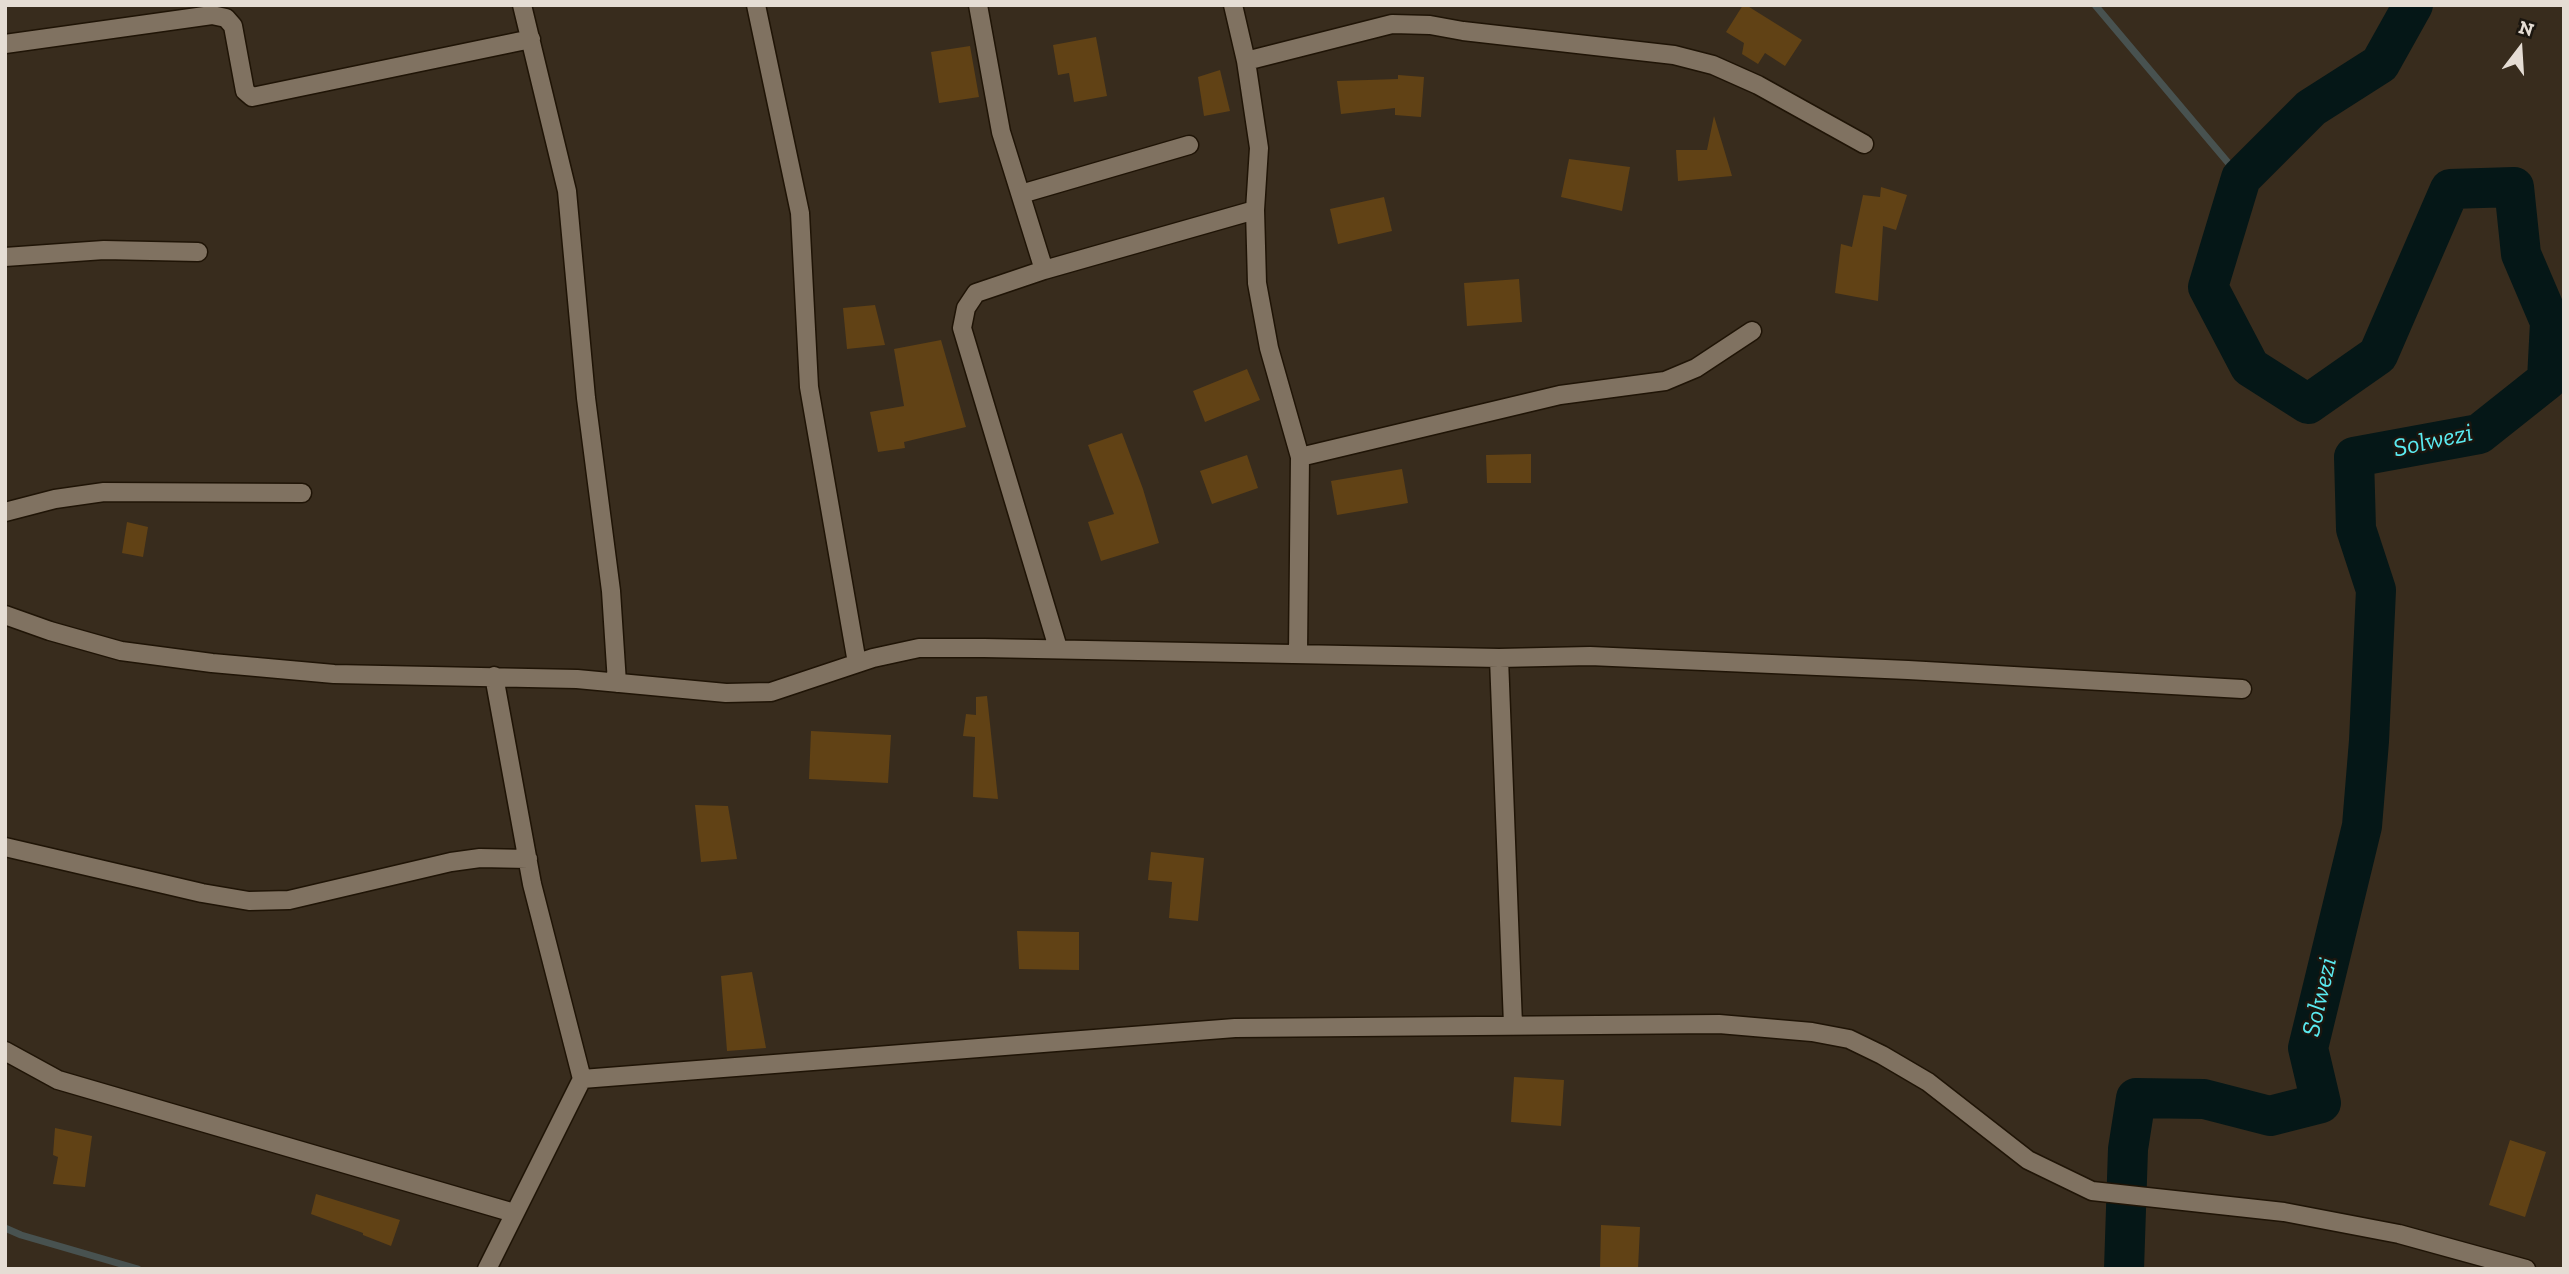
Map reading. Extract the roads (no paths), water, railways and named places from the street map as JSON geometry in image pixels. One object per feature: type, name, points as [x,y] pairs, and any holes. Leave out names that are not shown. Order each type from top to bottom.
[{"type":"street","points":[[522,5],[567,191],[586,398],[611,591],[617,683]]},
{"type":"street","points":[[756,5],[800,213],[809,387],[857,663]]},
{"type":"street","points":[[978,5],[1001,132],[1044,270]]},
{"type":"street","points":[[1233,5],[1246,61],[1259,148],[1255,210],[1257,283],[1269,348],[1300,457],[1298,653]]},
{"type":"street","points":[[5,44],[212,15],[226,18],[233,26],[246,91],[252,97],[531,39]]},
{"type":"street","points":[[1246,61],[1392,24],[1430,25],[1674,55],[1713,65],[1759,85],[1864,144]]},
{"type":"street","points":[[1021,194],[1189,145]]},
{"type":"street","points":[[1058,649],[962,328],[966,308],[976,293],[1044,270],[1255,210]]},
{"type":"street","points":[[5,257],[104,250],[198,251]]},
{"type":"street","points":[[1300,457],[1560,395],[1665,382],[1696,368],[1752,331]]},
{"type":"street","points":[[5,512],[55,499],[104,492],[302,493]]},
{"type":"street","points":[[5,615],[121,651],[212,663],[334,674],[577,679],[726,694],[771,692],[857,663],[919,648],[1499,658],[1590,656],[2242,689]]},
{"type":"street","points":[[1499,658],[1513,1025]]},
{"type":"street","points":[[487,1269],[582,1079],[528,859],[494,676]]},
{"type":"street","points":[[5,847],[249,901],[289,900],[451,862],[480,858],[528,859]]},
{"type":"street","points":[[582,1079],[1235,1028],[1719,1024],[1812,1032],[1849,1039],[1882,1055],[1928,1082],[2028,1160],[2092,1191],[2284,1212],[2386,1232],[2479,1254],[2526,1269]]},
{"type":"street","points":[[5,1051],[58,1080],[514,1213]]},
{"type":"waterway","points":[[2095,5],[2241,178]]},
{"type":"waterway","name":"Solwezi","points":[[2124,1269],[2128,1149],[2136,1098],[2204,1099],[2270,1116],[2321,1103],[2308,1048],[2362,826],[2369,741],[2376,590],[2356,529],[2354,457],[2479,434],[2547,380],[2550,322],[2521,254],[2514,187],[2450,189],[2378,355],[2308,404],[2250,367],[2208,287],[2241,178],[2311,108],[2380,64],[2413,5]]},
{"type":"waterway","points":[[5,1228],[138,1269]]}]
